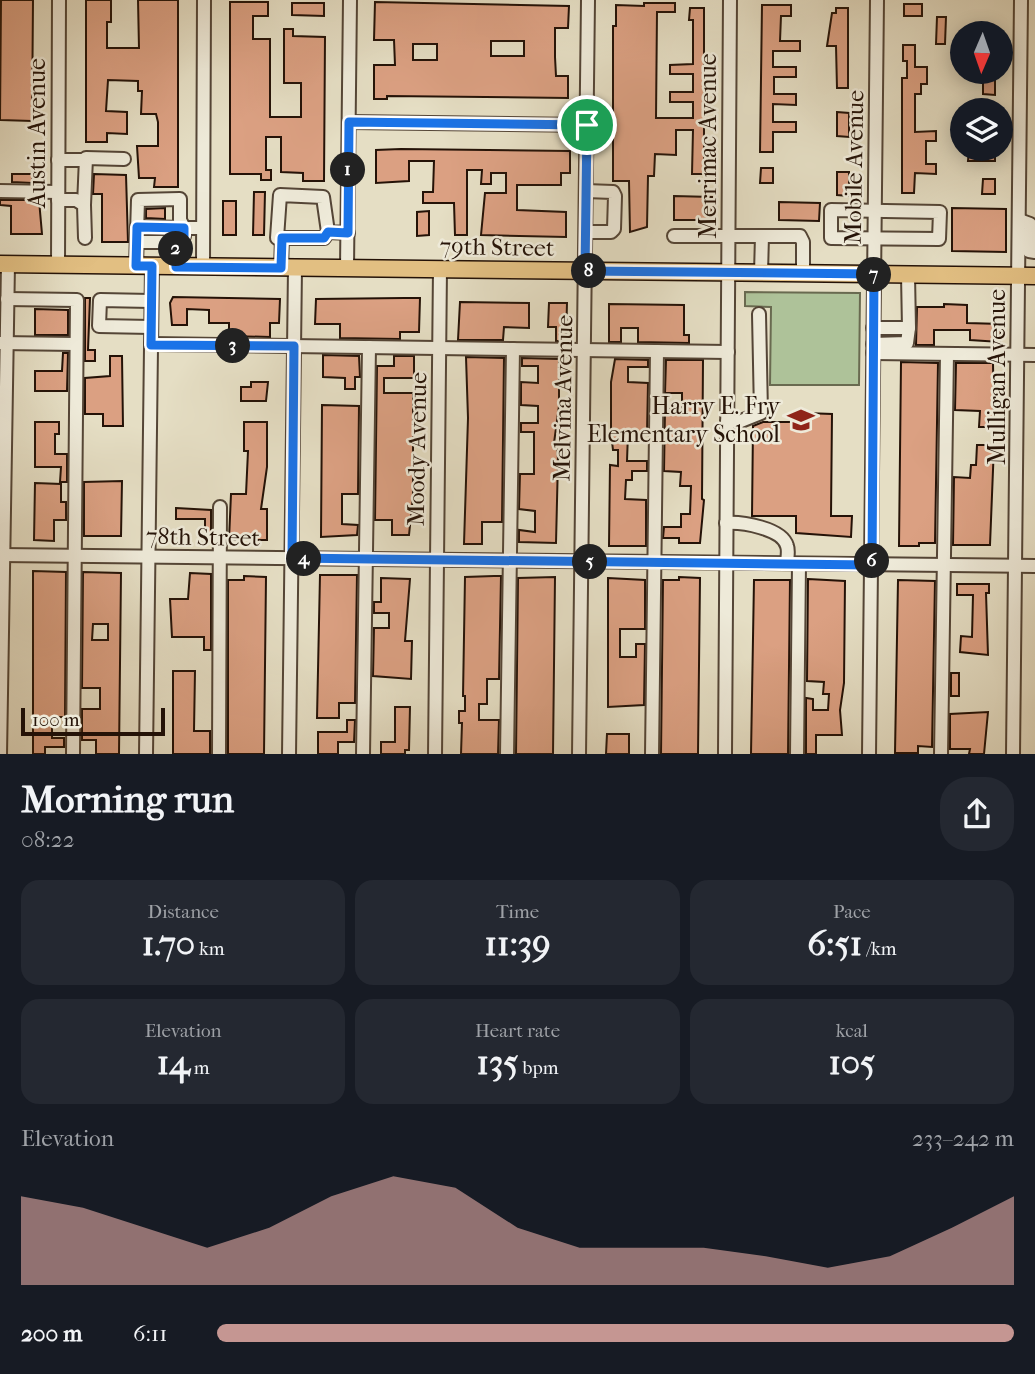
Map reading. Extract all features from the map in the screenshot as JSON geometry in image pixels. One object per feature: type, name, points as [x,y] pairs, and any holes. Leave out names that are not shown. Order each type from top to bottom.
[{"type":"main road","name":"79th Street","points":[[4,264],[1027,276]]},
{"type":"street","name":"Austin Avenue","points":[[58,265],[59,0]]},
{"type":"street","points":[[203,267],[204,0]]},
{"type":"street","points":[[347,268],[350,0]]},
{"type":"street","name":"Melvina Avenue","points":[[579,754],[588,0]]},
{"type":"street","name":"Merrimac Avenue","points":[[725,754],[730,0]]},
{"type":"street","name":"Mobile Avenue","points":[[869,754],[877,0]]},
{"type":"street","name":"Mulligan Avenue","points":[[1013,754],[1018,355],[1027,276],[1019,220],[1021,0]]},
{"type":"street","points":[[349,122],[587,125]]},
{"type":"street","points":[[58,160],[124,159]]},
{"type":"street","points":[[85,238],[86,160]]},
{"type":"street","points":[[0,191],[58,196],[76,200],[84,205]]},
{"type":"street","points":[[586,191],[613,192],[615,196],[614,229],[611,232],[586,232]]},
{"type":"street","points":[[279,238],[324,238],[328,232],[323,197],[284,194],[278,200],[279,238],[288,268],[294,346],[289,754]]},
{"type":"street","points":[[137,242],[176,242],[184,236],[180,220],[180,199],[138,200],[137,242],[151,301],[146,754]]},
{"type":"street","points":[[831,210],[875,210],[940,212],[939,239],[831,238],[831,210]]},
{"type":"street","points":[[1019,220],[1030,224],[1030,251],[1035,252]]},
{"type":"street","points":[[137,227],[203,228]]},
{"type":"street","points":[[328,232],[348,233]]},
{"type":"street","points":[[674,236],[800,236],[803,242],[803,274]]},
{"type":"street","points":[[761,273],[762,236]]},
{"type":"street","points":[[176,242],[176,267]]},
{"type":"street","points":[[0,754],[3,343],[8,299],[4,264]]},
{"type":"street","name":"Moody Avenue","points":[[435,754],[440,270]]},
{"type":"street","points":[[873,349],[907,343],[908,275]]},
{"type":"street","points":[[8,299],[77,300],[73,754]]},
{"type":"street","points":[[151,301],[100,300],[99,326],[151,327]]},
{"type":"street","points":[[727,422],[741,421],[761,414],[759,314]]},
{"type":"street","points":[[873,328],[909,328]]},
{"type":"street","points":[[3,343],[76,344]]},
{"type":"street","points":[[151,345],[728,352]]},
{"type":"street","points":[[363,754],[369,347]]},
{"type":"street","points":[[507,754],[513,349]]},
{"type":"street","points":[[873,349],[947,354],[1035,355]]},
{"type":"street","points":[[652,754],[657,351]]},
{"type":"street","points":[[941,754],[947,354]]},
{"type":"street","points":[[219,754],[220,507]]},
{"type":"street","points":[[726,523],[759,526],[782,538],[793,564],[797,754]]},
{"type":"street","name":"78th Street","points":[[2,555],[1035,566]]},
{"type":"green space","points":[[745,292],[860,293],[859,385],[770,385],[771,307],[745,306]]},
{"type":"building","points":[[1,0],[33,0],[32,121],[0,120]]},
{"type":"building","points":[[86,0],[111,0],[111,22],[107,22],[107,48],[139,48],[138,0],[178,0],[178,187],[154,187],[155,178],[139,178],[137,146],[158,146],[158,122],[156,114],[141,114],[142,91],[138,91],[138,81],[108,80],[106,111],[127,112],[127,134],[107,133],[107,142],[86,142]]},
{"type":"building","points":[[230,2],[268,2],[268,16],[253,16],[253,39],[270,39],[270,117],[301,117],[301,83],[284,83],[284,29],[293,29],[293,36],[325,37],[324,181],[303,181],[303,173],[281,172],[281,137],[266,137],[266,170],[271,170],[271,180],[261,180],[261,174],[230,174]]},
{"type":"building","points":[[375,2],[569,6],[568,28],[555,28],[556,76],[568,76],[568,98],[387,96],[387,99],[374,99],[374,65],[395,65],[394,40],[374,40]],"holes":[[[491,41],[524,41],[524,56],[491,56]],[[413,44],[437,44],[437,60],[413,60]]]},
{"type":"building","points":[[292,3],[324,3],[324,16],[292,15]]},
{"type":"building","points":[[644,3],[675,3],[675,12],[657,12],[656,118],[693,118],[693,102],[670,102],[670,92],[693,92],[693,74],[670,74],[670,65],[693,64],[693,20],[689,20],[690,8],[704,8],[704,174],[692,174],[693,130],[676,130],[676,155],[655,154],[654,176],[648,176],[647,227],[630,232],[629,181],[613,181],[613,26],[616,26],[616,5],[644,6]]},
{"type":"building","points":[[904,4],[922,4],[922,16],[904,16]]},
{"type":"building","points":[[762,5],[791,5],[791,16],[781,16],[780,41],[800,41],[800,51],[773,51],[773,67],[796,67],[796,77],[774,77],[774,94],[796,94],[796,105],[773,104],[773,122],[796,122],[796,132],[773,132],[773,152],[760,152]]},
{"type":"building","points":[[836,8],[848,8],[848,88],[837,88],[836,46],[827,46],[832,13],[836,13]]},
{"type":"building","points":[[937,17],[946,17],[945,44],[936,44]]},
{"type":"building","points":[[903,45],[915,45],[915,67],[927,67],[927,84],[921,84],[921,94],[915,94],[915,132],[936,131],[936,141],[926,141],[926,164],[936,164],[936,174],[915,173],[914,193],[902,193],[902,78],[907,78]]},
{"type":"building","points":[[983,84],[995,84],[995,95],[983,94]]},
{"type":"building","points":[[837,112],[849,113],[849,137],[837,136]]},
{"type":"building","points":[[376,150],[570,151],[570,173],[561,173],[561,185],[517,185],[517,210],[566,212],[566,237],[481,235],[485,193],[506,193],[506,173],[491,173],[491,184],[481,184],[482,170],[467,170],[467,235],[455,235],[454,203],[423,203],[423,192],[433,192],[434,161],[409,161],[409,181],[376,183]]},
{"type":"building","points":[[761,168],[773,168],[773,183],[760,183]]},
{"type":"building","points":[[837,172],[849,172],[849,196],[837,195]]},
{"type":"building","points":[[12,174],[33,174],[32,183],[12,182]]},
{"type":"building","points":[[94,174],[126,175],[128,242],[102,242],[102,194],[93,194]]},
{"type":"building","points":[[983,179],[995,179],[995,194],[982,194]]},
{"type":"building","points":[[254,192],[265,192],[264,235],[253,235]]},
{"type":"building","points":[[674,196],[712,197],[711,220],[674,220]]},
{"type":"building","points":[[0,200],[39,200],[42,234],[11,234],[11,206],[0,205]]},
{"type":"building","points":[[223,201],[236,201],[236,235],[223,235]]},
{"type":"building","points":[[779,202],[820,203],[819,221],[779,220]]},
{"type":"building","points":[[165,208],[165,219],[146,218],[146,209]]},
{"type":"building","points":[[952,208],[1006,209],[1006,252],[952,251]]},
{"type":"building","points":[[429,211],[429,235],[417,236],[417,212]]},
{"type":"building","points":[[173,297],[280,299],[279,323],[270,323],[270,337],[229,336],[229,323],[209,323],[209,310],[187,309],[187,325],[172,325],[170,303]]},
{"type":"building","points":[[85,298],[90,298],[88,350],[95,350],[95,361],[85,361]]},
{"type":"building","points":[[420,298],[419,332],[400,332],[400,339],[340,338],[340,324],[315,324],[316,299]]},
{"type":"building","points":[[460,302],[529,303],[529,328],[504,327],[503,340],[458,340]]},
{"type":"building","points":[[549,303],[567,303],[566,341],[556,341],[556,327],[548,327]]},
{"type":"building","points":[[609,304],[684,305],[684,335],[689,335],[689,343],[638,342],[638,328],[621,328],[621,342],[609,342]]},
{"type":"building","points":[[944,304],[967,305],[967,323],[1001,324],[1000,342],[970,340],[970,330],[934,330],[934,345],[916,345],[917,307],[944,307]]},
{"type":"building","points":[[35,309],[68,310],[68,335],[35,335]]},
{"type":"building","points":[[63,353],[68,353],[67,391],[35,391],[35,371],[62,371]]},
{"type":"building","points":[[323,355],[359,356],[360,377],[355,377],[355,389],[345,389],[345,378],[323,377]]},
{"type":"building","points":[[110,356],[122,356],[123,426],[103,426],[103,414],[85,414],[85,378],[110,376]]},
{"type":"building","points":[[394,356],[414,356],[414,378],[384,378],[384,393],[413,393],[413,496],[409,535],[392,535],[392,520],[375,520],[377,366],[394,366]]},
{"type":"building","points":[[466,357],[504,358],[502,522],[482,522],[482,544],[464,544],[468,418]]},
{"type":"building","points":[[522,358],[559,359],[559,406],[554,443],[557,443],[558,460],[556,543],[519,542],[519,530],[535,532],[535,511],[519,509],[520,474],[534,474],[534,432],[521,432],[521,423],[538,423],[538,406],[521,405],[521,382],[538,383],[538,366],[522,366]]},
{"type":"building","points":[[615,359],[648,360],[648,367],[628,367],[628,382],[648,383],[647,433],[628,433],[627,461],[647,461],[647,471],[632,471],[632,480],[626,480],[625,499],[646,500],[646,546],[609,546],[610,465],[618,466],[618,450],[613,450],[611,433],[611,382]]},
{"type":"building","points":[[666,360],[703,360],[704,500],[700,543],[679,543],[679,538],[663,538],[664,527],[681,527],[681,514],[690,514],[691,486],[680,486],[681,472],[664,471],[665,409],[682,408],[682,393],[665,393]]},
{"type":"building","points":[[901,362],[938,363],[935,543],[919,543],[919,546],[899,546]]},
{"type":"building","points":[[956,363],[993,363],[994,427],[979,427],[980,411],[955,410]]},
{"type":"building","points":[[251,382],[268,382],[266,401],[241,401],[241,387],[251,387]]},
{"type":"building","points":[[322,405],[359,406],[358,494],[342,494],[342,524],[358,525],[357,535],[321,537]]},
{"type":"building","points":[[805,413],[832,414],[831,516],[852,516],[851,537],[796,533],[796,516],[752,516],[753,426],[763,422],[805,422]]},
{"type":"building","points":[[35,422],[59,422],[59,434],[55,434],[55,454],[67,454],[67,482],[60,482],[61,467],[35,467]]},
{"type":"building","points":[[244,422],[267,422],[267,467],[261,509],[267,509],[267,540],[229,540],[231,494],[246,494],[248,451],[244,451]]},
{"type":"building","points":[[977,445],[994,445],[990,545],[953,545],[954,477],[970,478],[971,465],[976,465]]},
{"type":"building","points":[[122,481],[121,536],[84,536],[84,482]]},
{"type":"building","points":[[35,483],[61,484],[61,502],[66,502],[66,520],[54,520],[54,541],[34,540]]},
{"type":"building","points":[[176,508],[211,510],[211,542],[205,542],[205,519],[176,519]]},
{"type":"building","points":[[33,571],[66,572],[65,717],[52,717],[52,738],[64,738],[64,747],[45,747],[45,754],[33,754]]},
{"type":"building","points":[[83,572],[121,573],[119,754],[96,754],[96,740],[82,740],[82,709],[100,709],[100,688],[82,688]],"holes":[[[93,624],[108,624],[108,640],[92,640]]]},
{"type":"building","points":[[190,573],[211,574],[211,650],[204,650],[204,637],[172,637],[170,599],[188,599]]},
{"type":"building","points":[[320,575],[357,575],[355,703],[339,703],[339,718],[317,718]]},
{"type":"building","points":[[244,576],[266,577],[264,754],[228,754],[228,580],[244,580]]},
{"type":"building","points":[[501,576],[499,679],[487,679],[487,704],[479,704],[479,720],[499,720],[498,754],[461,754],[462,723],[459,723],[459,711],[465,711],[465,577]]},
{"type":"building","points":[[555,577],[553,754],[516,754],[518,578]]},
{"type":"building","points":[[679,577],[700,578],[698,754],[661,754],[663,580],[679,580]]},
{"type":"building","points":[[381,578],[410,579],[405,641],[412,641],[411,679],[373,676],[374,628],[389,628],[389,613],[374,613],[374,602],[381,602]]},
{"type":"building","points":[[608,578],[645,580],[645,629],[620,629],[620,657],[636,657],[636,644],[645,644],[644,705],[608,707]]},
{"type":"building","points":[[808,579],[845,581],[844,683],[840,710],[842,735],[816,735],[816,754],[806,754],[806,698],[813,699],[813,710],[828,710],[829,694],[823,694],[824,682],[807,681]]},
{"type":"building","points":[[754,580],[790,580],[788,754],[751,754]]},
{"type":"building","points":[[898,580],[935,581],[932,747],[918,746],[918,753],[895,753]]},
{"type":"building","points":[[957,584],[989,584],[989,593],[986,593],[988,655],[960,652],[961,636],[972,637],[973,595],[957,595]]},
{"type":"building","points":[[173,671],[195,671],[194,731],[210,731],[210,754],[173,754]]},
{"type":"building","points":[[951,673],[959,673],[959,696],[951,696]]},
{"type":"building","points":[[395,707],[410,707],[409,750],[405,750],[405,754],[381,754],[381,742],[395,742]]},
{"type":"building","points":[[988,712],[984,754],[969,754],[970,749],[950,749],[950,714]]},
{"type":"building","points":[[347,720],[355,720],[354,742],[338,742],[338,754],[318,754],[318,732],[347,732]]},
{"type":"building","points":[[607,734],[629,734],[629,754],[606,754]]},
{"type":"place","name":"Harry E. Fry Elementary School","points":[[801,420]]},
{"type":"route","points":[[349,122],[587,125],[585,271],[874,274],[872,565],[292,558],[294,346],[151,345],[152,266],[136,266],[137,227],[184,228],[184,236],[176,242],[176,267],[281,268],[282,238],[324,238],[328,232],[348,233],[349,122]]}]
